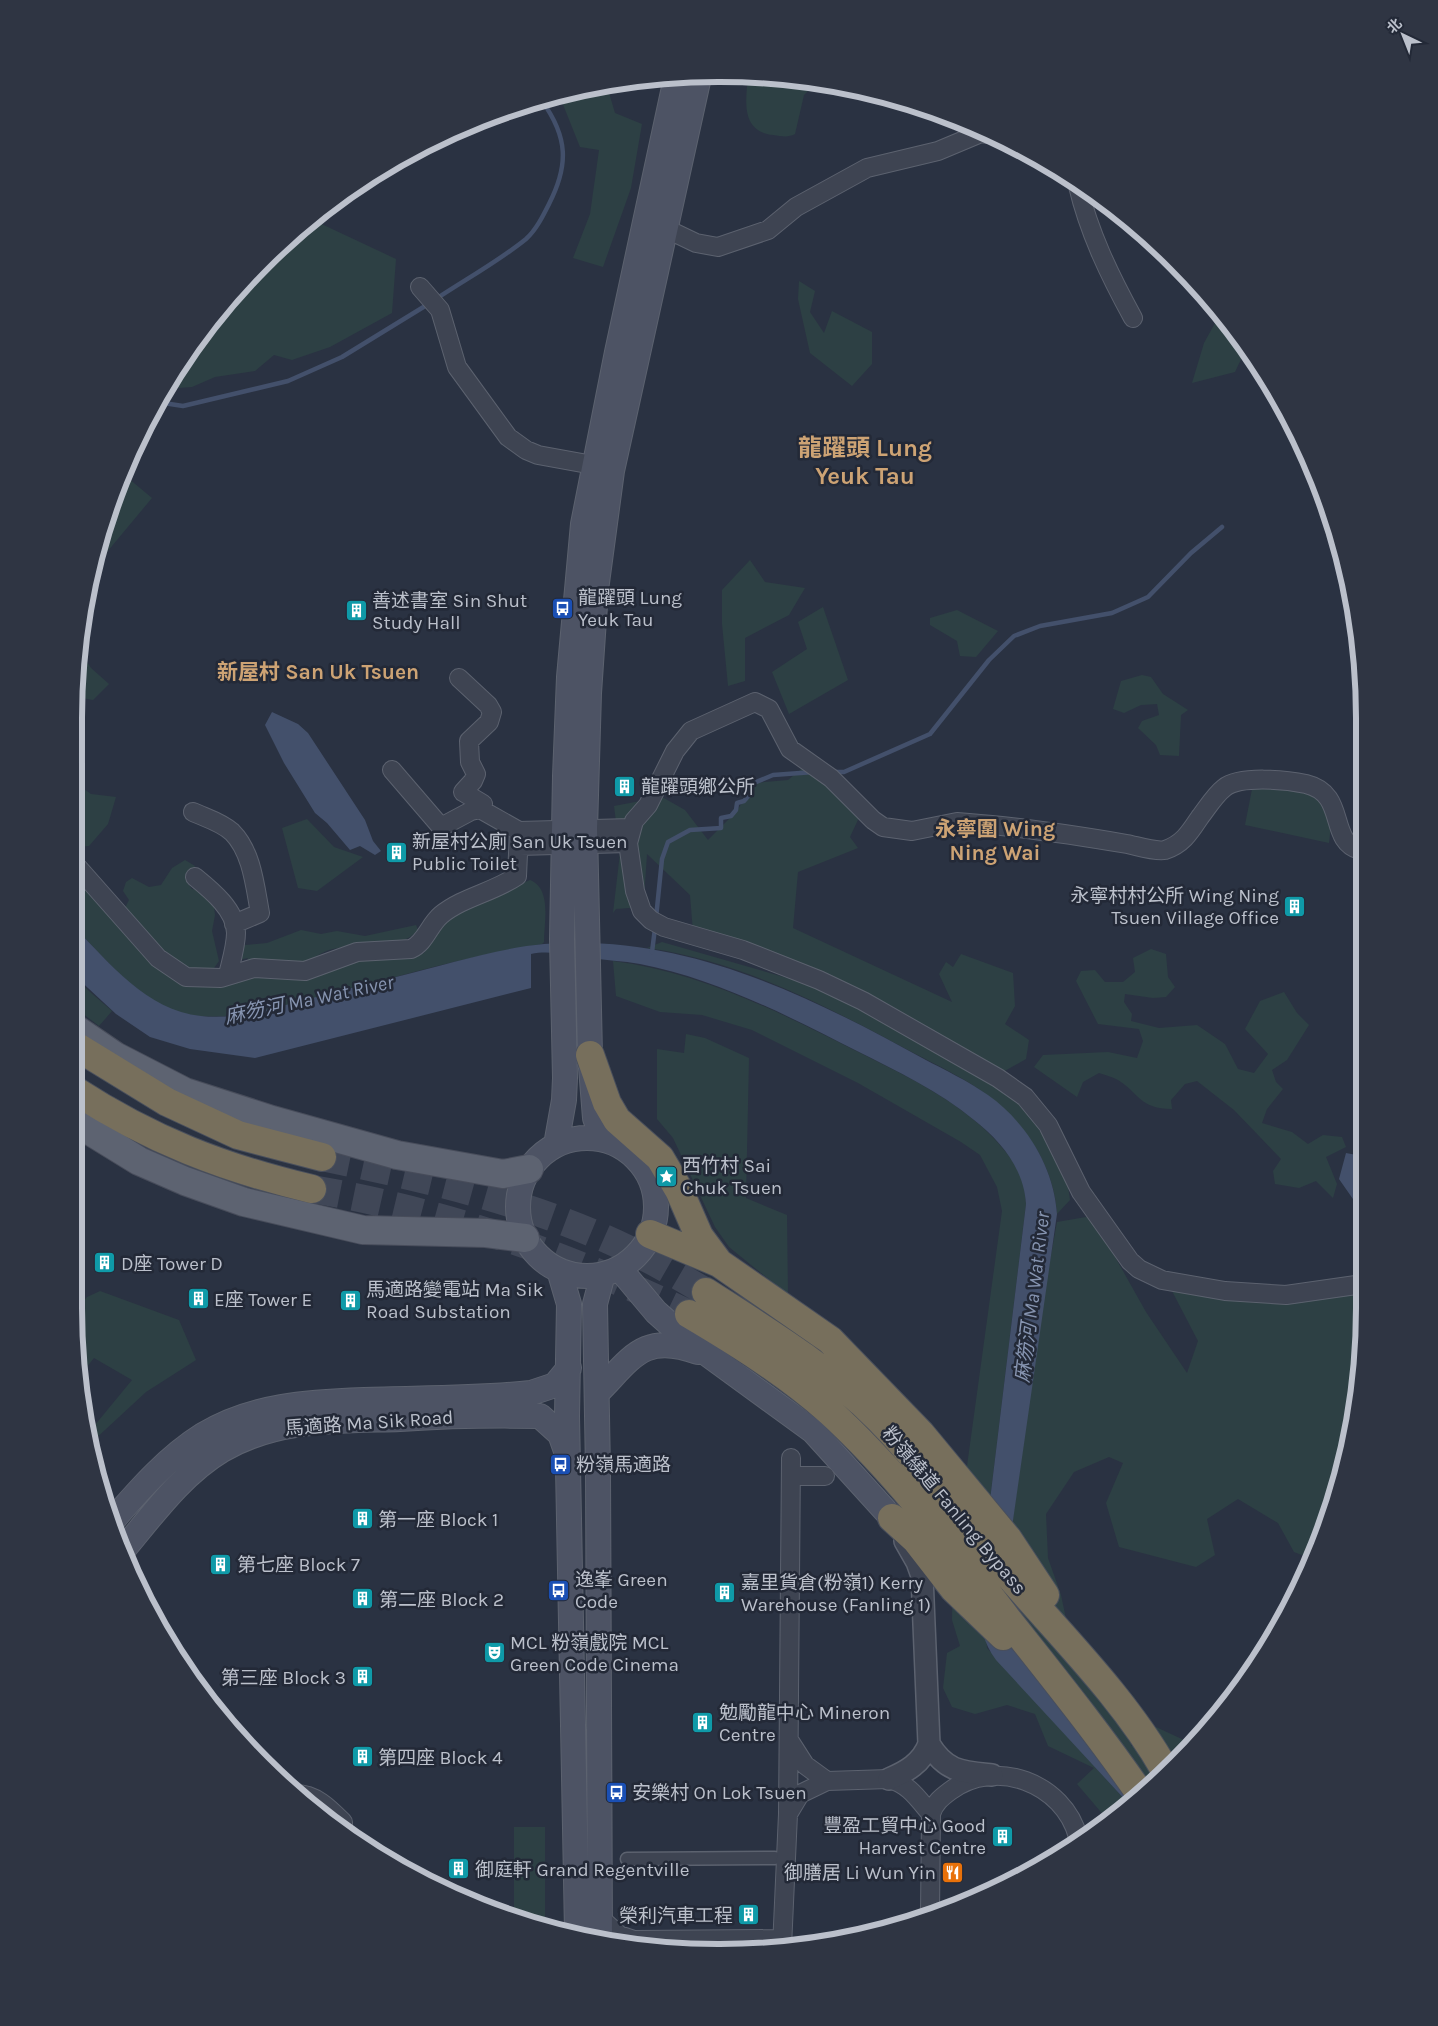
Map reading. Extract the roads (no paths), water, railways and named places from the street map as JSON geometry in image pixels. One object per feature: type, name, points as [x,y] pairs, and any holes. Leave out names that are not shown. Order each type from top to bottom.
[{"type":"highway","points":[[82,1050],[167,1102],[238,1135],[322,1157]]},
{"type":"highway","points":[[590,1055],[610,1108],[617,1120],[660,1158],[679,1190],[699,1236],[719,1263]]},
{"type":"highway","points":[[82,1095],[146,1132],[192,1153],[261,1177],[312,1188]]},
{"type":"highway","points":[[650,1234],[719,1263],[830,1340],[921,1434],[944,1517],[892,1518]]},
{"type":"highway","name":"粉嶺繞道 Fanling Bypass","points":[[706,1292],[811,1363],[870,1412],[912,1455],[944,1517],[1137,1788]]},
{"type":"highway","name":"粉嶺繞道 Fanling Bypass","points":[[690,1314],[744,1346],[827,1410],[883,1465],[989,1553],[1104,1685],[1162,1764]]},
{"type":"main road","points":[[556,1145],[565,1086],[562,939],[575,837],[604,522],[612,471],[698,83]]},
{"type":"main road","points":[[603,1139],[595,1118],[590,1055],[575,837],[569,677],[582,524],[675,84]]},
{"type":"main road","points":[[82,1033],[115,1056],[186,1092],[272,1120],[397,1155],[503,1174],[529,1169]]},
{"type":"main road","points":[[82,1126],[139,1160],[185,1181],[244,1202],[363,1230],[486,1233],[525,1238]]},
{"type":"main road","points":[[579,1138],[603,1139],[630,1153],[643,1166],[649,1176],[656,1205],[650,1234],[638,1254],[611,1271],[581,1276],[559,1270],[542,1260],[525,1238],[520,1227],[518,1203],[521,1185],[529,1169],[542,1155],[556,1145],[579,1138]]},
{"type":"main road","points":[[559,1270],[570,1304],[568,1456],[577,1927]]},
{"type":"main road","points":[[611,1271],[656,1312],[710,1356],[813,1431],[892,1518]]},
{"type":"main road","points":[[599,1927],[595,1304],[611,1271]]},
{"type":"main road","points":[[597,1393],[633,1355],[644,1349],[661,1344],[679,1345],[710,1356]]},
{"type":"main road","name":"馬適路 Ma Sik Road","points":[[117,1515],[152,1476],[191,1443],[220,1426],[254,1413],[311,1403],[531,1393],[555,1385],[569,1368]]},
{"type":"main road","name":"馬適路 Ma Sik Road","points":[[128,1544],[171,1492],[192,1472],[222,1450],[256,1434],[294,1425],[339,1420],[540,1416],[560,1434],[568,1456]]},
{"type":"street","points":[[666,233],[673,232],[696,243],[718,247],[768,230],[796,207],[867,168],[938,150],[973,135]]},
{"type":"street","points":[[1080,195],[1084,211],[1113,282],[1133,318]]},
{"type":"street","points":[[420,287],[440,310],[448,343],[457,367],[508,437],[538,456],[593,465]]},
{"type":"street","points":[[459,678],[488,705],[492,712],[489,722],[469,740],[470,762],[476,774],[473,781],[463,792],[483,804],[480,809]]},
{"type":"street","points":[[1356,849],[1344,841],[1330,798],[1320,790],[1307,784],[1253,780],[1246,780],[1225,787],[1200,817],[1188,837],[1164,850],[1046,830],[957,822],[912,831],[897,830],[883,826],[874,820],[831,778],[790,749],[769,710],[755,702],[691,731],[675,751],[648,805],[634,821],[630,836],[636,899],[642,911],[651,920],[664,927],[752,953],[820,980],[864,1001],[1016,1090],[1032,1105],[1048,1125],[1081,1192],[1130,1261],[1140,1270],[1162,1280],[1234,1292],[1286,1295],[1356,1285]]},
{"type":"street","points":[[392,770],[441,827],[470,811],[480,809],[519,838],[630,836]]},
{"type":"street","points":[[193,812],[231,831],[239,840],[252,871],[260,913],[234,924]]},
{"type":"street","points":[[82,871],[136,935],[174,970],[186,977],[203,979],[254,968],[305,971],[357,952],[411,949],[418,946],[435,921],[448,910],[517,876],[519,838]]},
{"type":"street","points":[[195,877],[222,903],[234,924],[236,933],[228,975]]},
{"type":"street","points":[[782,1940],[788,1814],[791,1458]]},
{"type":"street","points":[[791,1476],[825,1476]]},
{"type":"street","points":[[889,1779],[913,1766],[924,1754],[929,1744],[922,1576],[917,1562],[892,1518]]},
{"type":"street","points":[[789,1740],[805,1765],[827,1781]]},
{"type":"street","points":[[929,1744],[939,1759],[955,1770],[1028,1781],[1050,1793],[1066,1809],[1076,1833]]},
{"type":"street","points":[[930,1908],[931,1814],[935,1804],[954,1788],[972,1780],[992,1775]]},
{"type":"street","points":[[788,1814],[800,1794],[827,1781],[889,1779],[899,1782],[910,1789],[931,1814]]},
{"type":"street","points":[[317,1800],[325,1804],[336,1815]]},
{"type":"street","points":[[627,1859],[775,1858]]},
{"type":"street","points":[[599,1927],[620,1935]]},
{"type":"street","points":[[662,1941],[753,1942]]},
{"type":"water","points":[[272,712],[298,724],[308,733],[365,820],[373,841],[381,851],[375,855],[360,846],[350,850],[327,823],[315,813],[284,763],[265,725]]},
{"type":"water","name":"麻笏河 Ma Wat River","points":[[82,935],[130,983],[146,995],[163,1005],[181,1012],[213,1017],[239,1015],[264,1010],[509,949],[544,944],[595,943],[645,948],[694,958],[742,973],[789,991],[879,1035],[988,1095],[1014,1118],[1036,1147],[1050,1179],[1055,1196],[1057,1214],[1001,1604],[1140,1785],[1124,1798],[996,1660],[984,1638],[980,1615],[982,1566],[1026,1204],[1021,1179],[1009,1157],[984,1128],[961,1110],[902,1074],[752,1000],[697,979],[669,971],[640,964],[566,954],[531,954],[531,988],[255,1058],[190,1049],[150,1037],[116,1014],[82,982]]},
{"type":"water","points":[[1346,1153],[1356,1155],[1356,1203],[1339,1179]]},
{"type":"waterway","points":[[436,299],[516,247],[530,235],[544,213],[556,190],[560,177],[563,151],[557,127],[546,106]]},
{"type":"waterway","points":[[167,403],[183,406],[288,381],[342,357],[430,303]]},
{"type":"waterway","points":[[831,772],[844,772],[930,734],[989,660],[1014,636],[1040,626],[1112,613],[1148,597],[1191,553],[1222,527]]},
{"type":"waterway","points":[[656,918],[662,859],[668,842],[690,830],[721,828],[721,818],[731,816],[736,810],[737,803],[744,801],[751,793],[749,785],[773,775],[814,772]]},
{"type":"waterway","points":[[652,952],[655,928]]},
{"type":"tunnel","points":[[322,1157],[443,1184],[561,1220],[645,1257],[706,1292]]},
{"type":"tunnel","points":[[312,1189],[411,1210],[505,1238],[596,1272],[689,1314]]},
{"type":"place","name":"龍躍頭 Lung Yeuk Tau","points":[[562,608]]},
{"type":"place","name":"善述書室 Sin Shut Study Hall","points":[[356,611]]},
{"type":"place","name":"龍躍頭鄉公所","points":[[625,786]]},
{"type":"place","name":"新屋村公廁 San Uk Tsuen Public Toilet","points":[[396,852]]},
{"type":"place","name":"永寧村村公所 Wing Ning Tsuen Village Office","points":[[1295,906]]},
{"type":"place","name":"西竹村 Sai Chuk Tsuen","points":[[666,1176]]},
{"type":"place","name":"D座 Tower D","points":[[105,1263]]},
{"type":"place","name":"E座 Tower E","points":[[198,1299]]},
{"type":"place","name":"馬適路變電站 Ma Sik Road Substation","points":[[350,1300]]},
{"type":"place","name":"粉嶺馬適路","points":[[560,1464]]},
{"type":"place","name":"第一座 Block 1","points":[[362,1519]]},
{"type":"place","name":"第七座 Block 7","points":[[221,1564]]},
{"type":"place","name":"逸峯 Green Code","points":[[559,1590]]},
{"type":"place","name":"嘉里貨倉(粉嶺1) Kerry Warehouse (Fanling 1)","points":[[725,1593]]},
{"type":"place","name":"第二座 Block 2","points":[[363,1599]]},
{"type":"place","name":"MCL 粉嶺戲院 MCL Green Code Cinema","points":[[494,1653]]},
{"type":"place","name":"第三座 Block 3","points":[[362,1677]]},
{"type":"place","name":"勉勵龍中心 Mineron Centre","points":[[703,1723]]},
{"type":"place","name":"第四座 Block 4","points":[[362,1757]]},
{"type":"place","name":"安樂村 On Lok Tsuen","points":[[616,1792]]},
{"type":"place","name":"豐盈工貿中心 Good Harvest Centre","points":[[1002,1836]]},
{"type":"place","name":"御庭軒 Grand Regentville","points":[[459,1869]]},
{"type":"place","name":"御膳居 Li Wun Yin","points":[[952,1872]]},
{"type":"place","name":"榮利汽車工程","points":[[749,1915]]},
{"type":"district","name":"龍躍頭 Lung Yeuk Tau","points":[[865,462]]},
{"type":"district","name":"新屋村 San Uk Tsuen","points":[[318,672]]},
{"type":"district","name":"永寧圍 Wing Ning Wai","points":[[995,841]]}]
